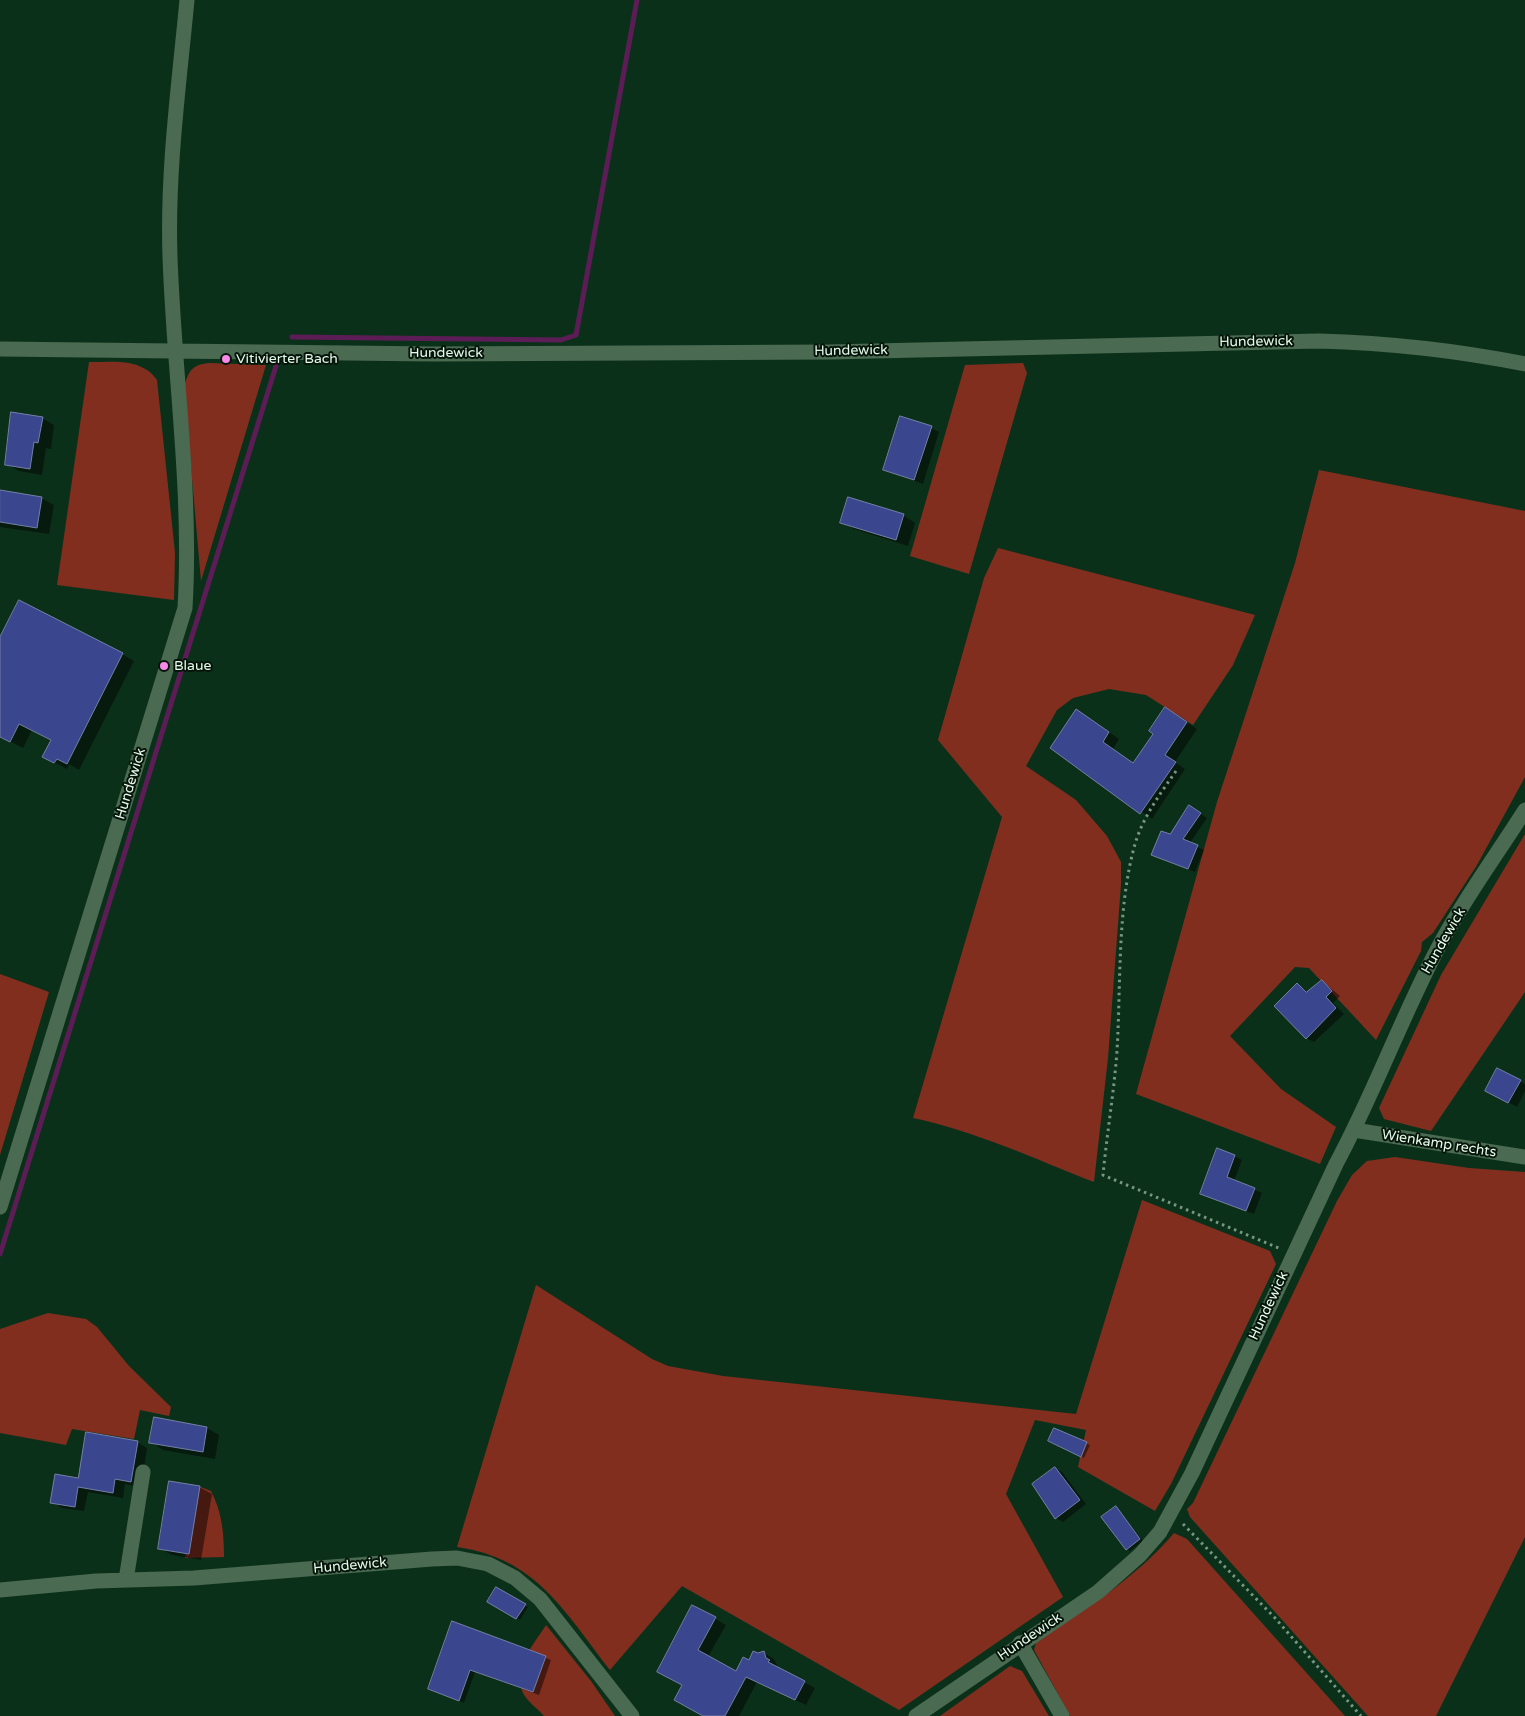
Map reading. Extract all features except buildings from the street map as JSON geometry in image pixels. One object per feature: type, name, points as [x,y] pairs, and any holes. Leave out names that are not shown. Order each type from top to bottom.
[{"type":"street","name":"Hundewick","points":[[0,1207],[185,608],[187,551],[175,350],[170,203],[174,129],[187,0]]},
{"type":"street","name":"Hundewick","points":[[0,349],[434,354],[830,352],[1319,341],[1380,343],[1463,351],[1525,364]]},
{"type":"street","name":"Hundewick","points":[[916,1716],[1118,1577],[1145,1549],[1172,1513],[1293,1254],[1354,1130],[1404,1016],[1439,946],[1525,810]]},
{"type":"street","name":"Wienkamp rechts","points":[[1354,1130],[1525,1157]]},
{"type":"street","points":[[126,1580],[143,1472]]},
{"type":"street","name":"Hundewick","points":[[0,1590],[126,1580],[194,1578],[432,1559],[457,1558],[488,1564],[515,1578],[540,1599],[632,1716]]},
{"type":"street","points":[[1020,1643],[1062,1716]]},
{"type":"path","points":[[1176,771],[1150,809],[1136,842],[1131,861],[1124,908],[1116,1054],[1103,1175],[1293,1254]]},
{"type":"path","points":[[1172,1513],[1275,1618],[1361,1716]]},
{"type":"shaded area","points":[[89,362],[118,362],[135,365],[144,368],[157,380],[175,553],[174,600],[57,585]]},
{"type":"shaded area","points":[[209,363],[266,365],[201,581],[184,387],[187,377],[194,367]]},
{"type":"shaded area","points":[[1023,363],[1027,373],[969,574],[910,556],[965,365]]},
{"type":"shaded area","points":[[1319,470],[1525,511],[1525,777],[1477,865],[1433,933],[1422,942],[1421,951],[1376,1040],[1309,968],[1295,967],[1230,1036],[1281,1089],[1336,1127],[1320,1164],[1136,1094],[1217,802],[1295,563]]},
{"type":"shaded area","points":[[998,548],[1255,615],[1233,665],[1193,725],[1146,695],[1109,689],[1073,698],[1057,710],[1026,766],[1076,800],[1107,836],[1121,862],[1108,1058],[1094,1182],[982,1138],[913,1118],[1002,817],[938,740],[984,578]]},
{"type":"shaded area","points":[[1525,834],[1525,992],[1431,1131],[1384,1119],[1379,1108],[1441,975]]},
{"type":"shaded area","points":[[0,974],[49,992],[0,1155]]},
{"type":"shaded area","points":[[1395,1157],[1469,1168],[1525,1172],[1525,1537],[1436,1716],[1368,1716],[1190,1517],[1187,1509],[1193,1503],[1337,1201],[1352,1175],[1367,1161]]},
{"type":"shaded area","points":[[1142,1200],[1270,1251],[1276,1264],[1171,1484],[1155,1511],[1078,1467],[1086,1430],[1035,1420],[1006,1494],[1063,1597],[899,1710],[682,1586],[610,1670],[563,1608],[528,1575],[508,1563],[484,1553],[457,1547],[536,1285],[652,1359],[668,1366],[723,1376],[1076,1414]]},
{"type":"shaded area","points":[[48,1313],[86,1319],[97,1327],[129,1366],[171,1407],[169,1416],[140,1410],[134,1439],[72,1429],[66,1445],[0,1433],[0,1329]]},
{"type":"shaded area","points":[[198,1486],[211,1491],[218,1507],[223,1531],[224,1557],[185,1558]]},
{"type":"shaded area","points":[[1174,1533],[1187,1539],[1345,1716],[1070,1716],[1034,1650],[1036,1643],[1127,1579]]},
{"type":"shaded area","points":[[546,1625],[591,1681],[615,1716],[544,1716],[525,1696],[520,1684],[522,1666]]},
{"type":"shaded area","points":[[1010,1666],[1022,1671],[1049,1716],[940,1716]]},
{"type":"waterway","points":[[292,337],[561,340],[576,335],[637,0]]},
{"type":"waterway","points":[[0,1254],[276,366]]},
{"type":"place","name":"Vitivierter Bach","points":[[226,359]]},
{"type":"place","name":"Blaue","points":[[164,666]]}]
